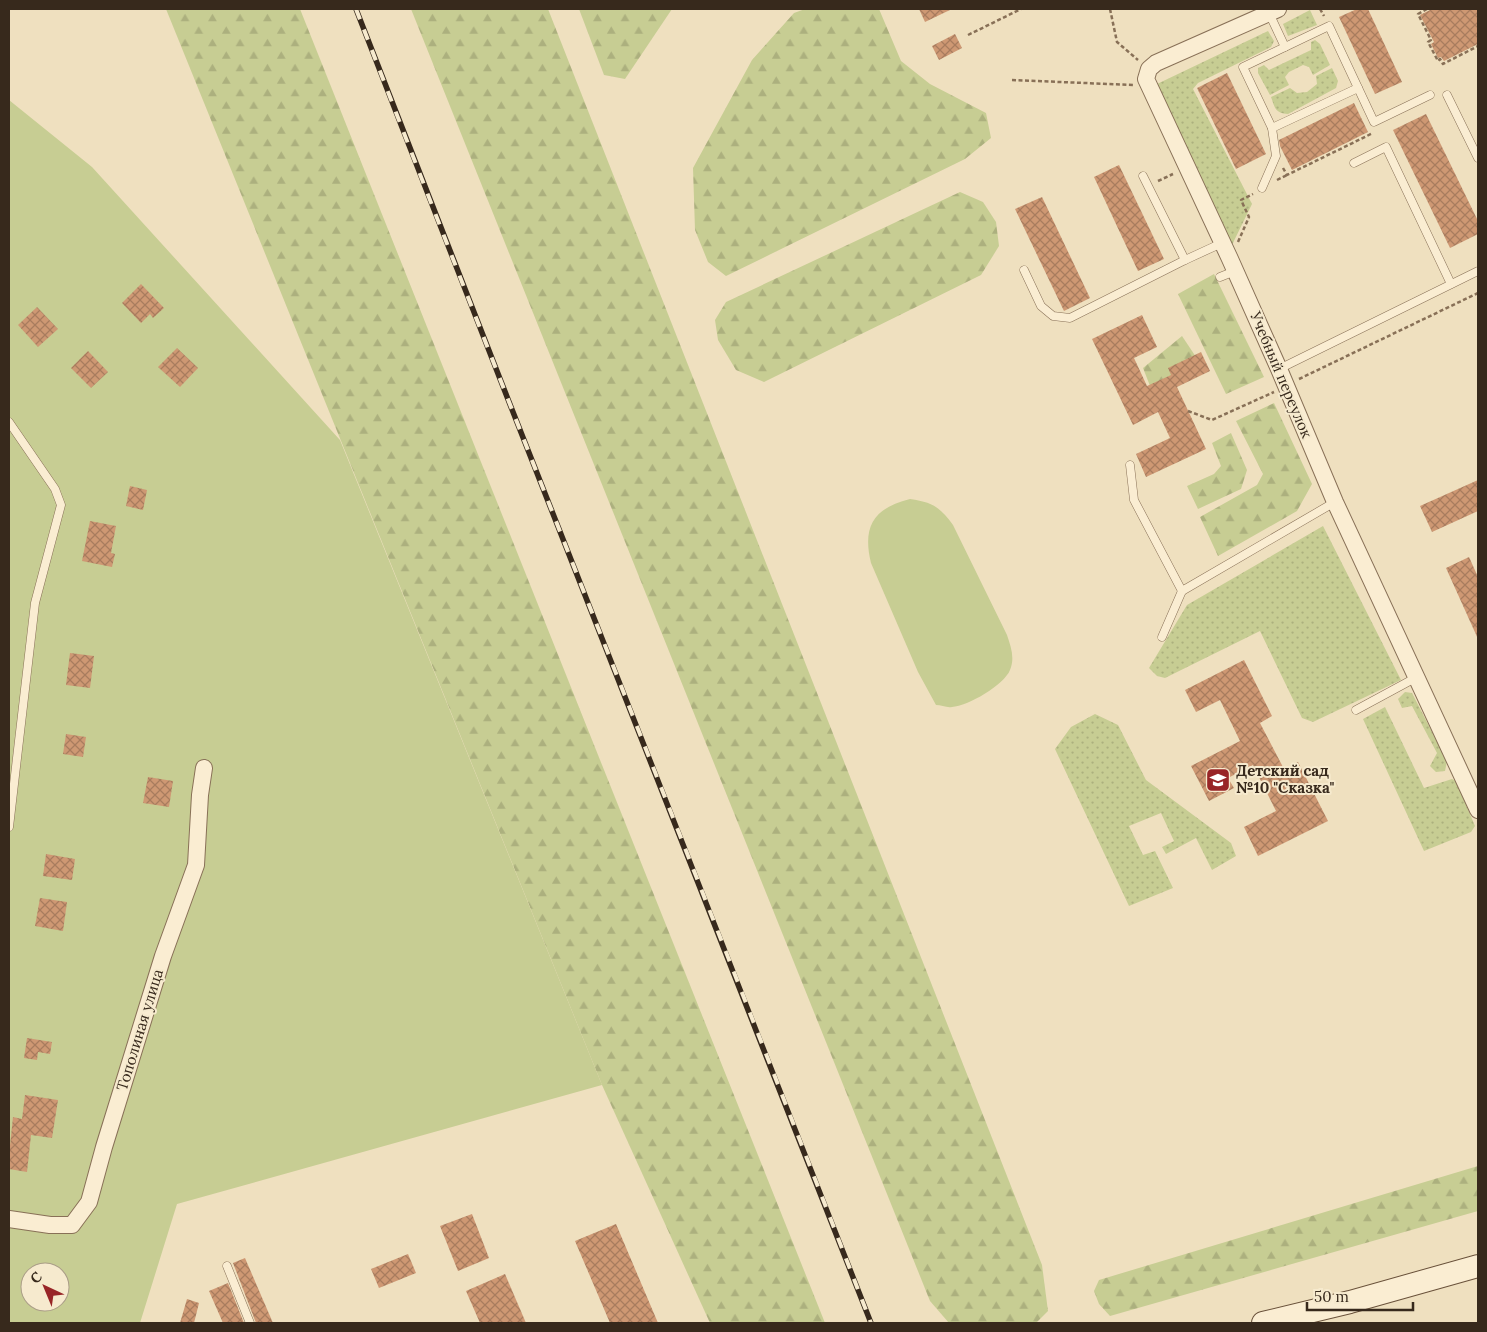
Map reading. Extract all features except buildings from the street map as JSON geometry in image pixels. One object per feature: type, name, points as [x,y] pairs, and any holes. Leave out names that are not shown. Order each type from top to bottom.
[{"type":"street","points":[[1149,77],[1156,62],[1274,11]]},
{"type":"street","name":"Учебный переулок","points":[[1149,77],[1187,167],[1229,245],[1228,274],[1279,369],[1335,502],[1478,810]]},
{"type":"street","name":"Тополиная улица","points":[[9,1219],[50,1225],[72,1225],[90,1202],[104,1147],[163,956],[196,865],[200,795],[204,768]]},
{"type":"street","points":[[1263,1323],[1350,1302],[1478,1266]]},
{"type":"lane","points":[[1274,11],[1286,47]]},
{"type":"lane","points":[[1262,188],[1276,156],[1272,128],[1243,67],[1329,26],[1374,122],[1430,94]]},
{"type":"lane","points":[[1272,128],[1358,88]]},
{"type":"lane","points":[[1447,95],[1478,158]]},
{"type":"lane","points":[[1354,163],[1386,147],[1451,284]]},
{"type":"lane","points":[[1143,176],[1185,260]]},
{"type":"lane","points":[[1024,270],[1041,306],[1053,316],[1070,318],[1185,260],[1229,245]]},
{"type":"lane","points":[[1279,369],[1478,271]]},
{"type":"lane","points":[[9,422],[55,489],[61,505],[35,603],[9,827]]},
{"type":"lane","points":[[1130,465],[1134,500],[1182,591]]},
{"type":"lane","points":[[1162,637],[1182,591],[1335,502]]},
{"type":"lane","points":[[1356,710],[1417,678]]},
{"type":"lane","points":[[226,1266],[250,1323]]},
{"type":"path","points":[[968,35],[1021,9]]},
{"type":"path","points":[[1110,9],[1117,42],[1149,77]]},
{"type":"path","points":[[1427,9],[1418,14],[1431,40],[1428,42],[1438,61],[1440,59],[1443,64],[1478,46]]},
{"type":"path","points":[[1012,80],[1149,77]]},
{"type":"path","points":[[1276,156],[1287,175],[1379,130],[1374,122]]},
{"type":"path","points":[[1148,186],[1187,167]]},
{"type":"path","points":[[1229,245],[1249,216],[1241,200],[1262,188]]},
{"type":"path","points":[[1294,382],[1478,293]]},
{"type":"path","points":[[1188,411],[1212,420],[1275,391]]},
{"type":"green space","points":[[166,9],[300,9],[825,1323],[710,1323],[602,1085]]},
{"type":"green space","points":[[411,9],[548,9],[1042,1265],[1048,1311],[1036,1323],[949,1323],[930,1301]]},
{"type":"green space","points":[[579,9],[672,9],[625,79],[604,75]]},
{"type":"green space","points":[[805,9],[879,9],[901,61],[930,84],[986,113],[991,138],[965,159],[726,276],[708,262],[695,230],[693,168],[752,60],[794,13]]},
{"type":"green space","points":[[1310,10],[1317,25],[1288,36],[1283,24]]},
{"type":"green space","points":[[1268,31],[1274,41],[1271,47],[1198,83],[1193,89],[1252,204],[1230,249],[1155,90],[1157,84]]},
{"type":"green space","points":[[1315,40],[1320,44],[1330,65],[1313,75],[1309,67],[1303,65],[1289,72],[1285,77],[1289,85],[1270,95],[1258,73],[1258,68],[1264,65],[1269,70],[1311,50],[1311,42]]},
{"type":"green space","points":[[1332,68],[1338,81],[1336,88],[1288,114],[1276,109],[1271,97],[1290,88],[1297,93],[1307,92],[1317,84],[1316,76]]},
{"type":"green space","points":[[9,100],[92,167],[340,440],[602,1085],[177,1204],[140,1323],[9,1323]]},
{"type":"green space","points":[[960,192],[983,202],[996,222],[999,246],[981,275],[764,382],[736,370],[718,340],[715,320],[726,302]]},
{"type":"green space","points":[[1214,274],[1264,377],[1226,394],[1178,294]]},
{"type":"green space","points":[[1182,336],[1200,363],[1152,391],[1143,368]]},
{"type":"green space","points":[[1274,403],[1312,484],[1297,511],[1218,556],[1200,517],[1257,485],[1263,474],[1236,421]]},
{"type":"green space","points":[[1231,433],[1247,470],[1241,489],[1198,509],[1187,486],[1214,474],[1221,466],[1212,443]]},
{"type":"green space","points":[[910,499],[935,506],[953,525],[1007,635],[1011,648],[1012,661],[1010,670],[1001,682],[985,694],[959,706],[936,705],[918,672],[871,563],[868,539],[874,520],[879,513],[887,508]]},
{"type":"green space","points":[[1323,526],[1401,680],[1313,722],[1302,718],[1260,631],[1165,678],[1157,676],[1149,668],[1187,605]]},
{"type":"green space","points":[[1405,692],[1412,693],[1447,761],[1445,771],[1436,772],[1430,766],[1437,753],[1412,706],[1402,708],[1398,699]]},
{"type":"green space","points":[[1385,707],[1424,788],[1452,779],[1456,781],[1475,826],[1471,832],[1424,851],[1363,719]]},
{"type":"green space","points":[[1095,714],[1118,725],[1146,780],[1231,843],[1236,856],[1212,870],[1196,838],[1166,854],[1162,847],[1174,841],[1161,813],[1129,826],[1143,855],[1155,851],[1173,888],[1129,906],[1055,749],[1071,727]]},
{"type":"green space","points":[[1478,1166],[1478,1211],[1110,1316],[1099,1304],[1094,1291],[1099,1280]]},
{"type":"railway","points":[[356,9],[871,1323]]},
{"type":"place","name":"Детский сад №10 \"Сказка\"","points":[[1218,780]]}]
